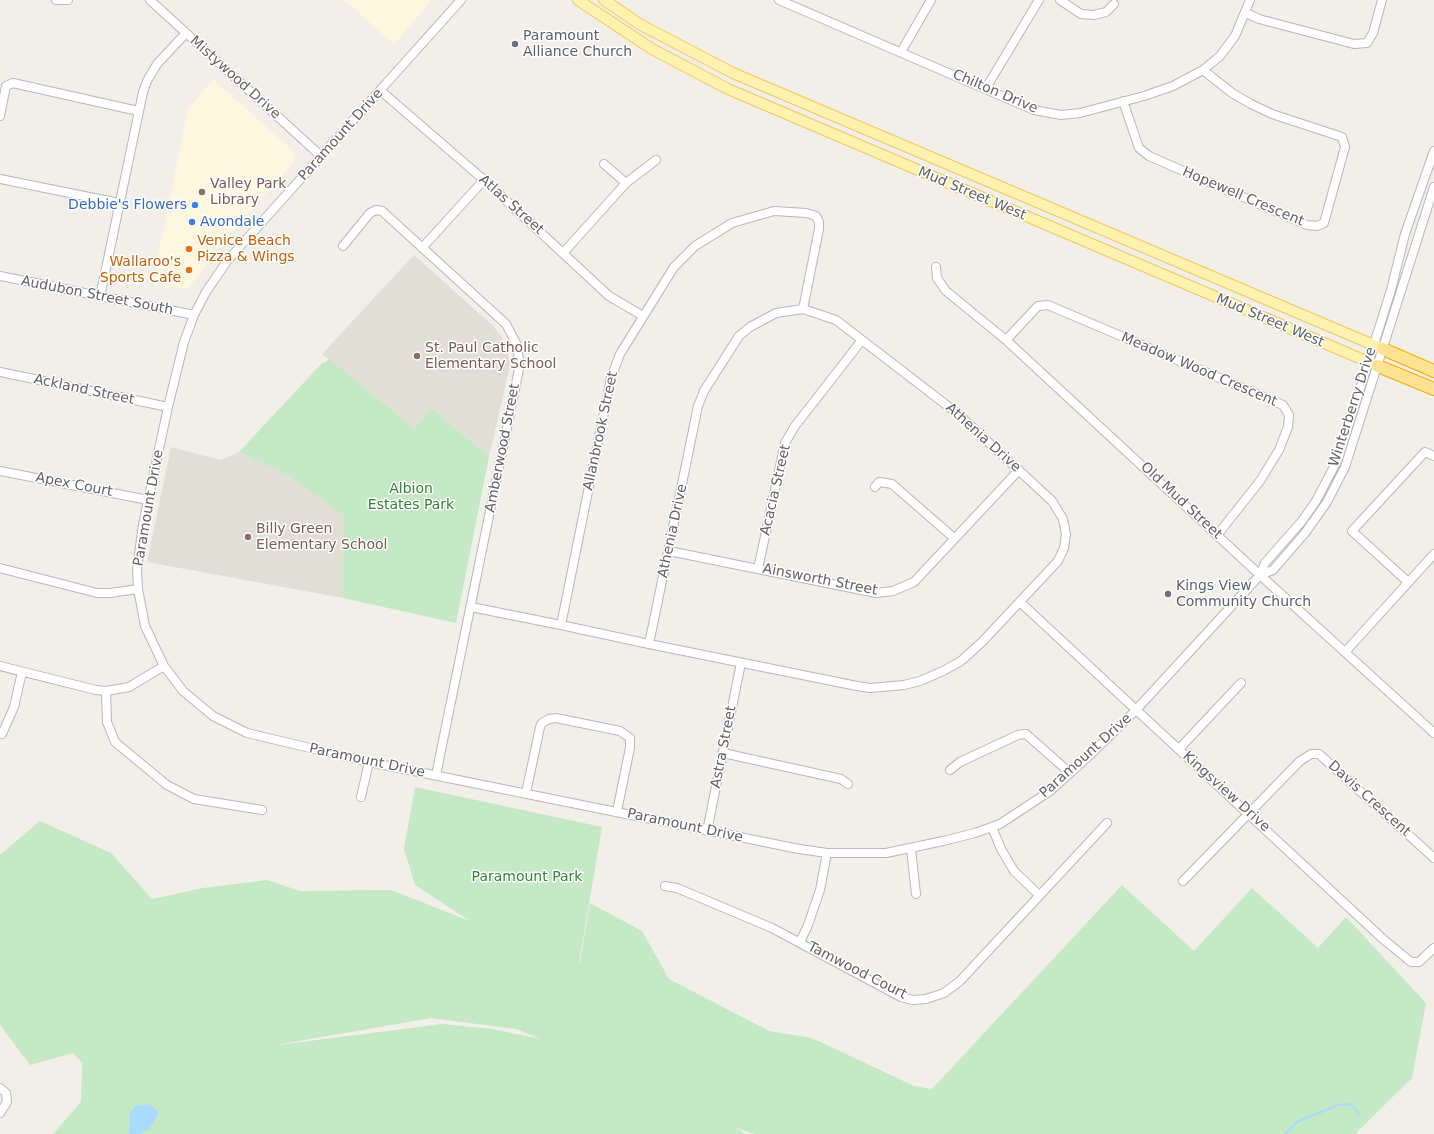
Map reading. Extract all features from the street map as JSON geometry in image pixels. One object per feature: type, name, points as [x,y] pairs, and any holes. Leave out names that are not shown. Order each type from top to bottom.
[{"type":"highway","points":[[1378,347],[1434,371]]},
{"type":"highway","points":[[1373,364],[1433,389]]},
{"type":"main road","name":"Mud Street West","points":[[578,0],[652,49],[728,89],[1373,364]]},
{"type":"main road","name":"Mud Street West","points":[[604,0],[641,25],[733,73],[1378,347]]},
{"type":"street","points":[[56,0],[68,0]]},
{"type":"street","name":"Mistywood Drive","points":[[150,0],[321,156]]},
{"type":"street","name":"Paramount Drive","points":[[470,0],[461,1],[227,261],[206,292],[194,315],[184,342],[148,500],[139,551],[137,570],[138,589],[145,626],[164,666],[184,691],[213,716],[229,726],[247,734],[369,762],[707,831],[827,853],[886,853],[911,849],[992,827],[1023,810],[1050,791],[1136,710],[1260,575]]},
{"type":"street","name":"Chilton Drive","points":[[779,0],[801,11],[986,88],[1034,110],[1060,115],[1080,113],[1173,86],[1203,70],[1220,56],[1234,36],[1246,13],[1250,0]]},
{"type":"street","points":[[901,52],[931,0]]},
{"type":"street","points":[[986,88],[1040,0]]},
{"type":"street","points":[[1060,0],[1081,14],[1094,16],[1106,12],[1114,4]]},
{"type":"street","points":[[1246,13],[1259,19],[1354,44],[1367,43],[1373,33],[1382,0]]},
{"type":"street","points":[[100,297],[138,111],[147,81],[157,64],[186,33]]},
{"type":"street","name":"Hopewell Crescent","points":[[1123,101],[1139,148],[1149,156],[1307,225],[1317,226],[1324,222],[1345,147],[1342,137],[1272,114],[1251,104],[1232,93],[1203,70]]},
{"type":"street","points":[[0,116],[6,86],[13,83],[138,111]]},
{"type":"street","name":"Atlas Street","points":[[381,91],[484,180],[564,252],[609,296],[643,316]]},
{"type":"street","name":"Winterberry Drive","points":[[1378,347],[1405,234],[1434,151]]},
{"type":"street","points":[[564,252],[626,183],[656,160]]},
{"type":"street","points":[[604,164],[626,183]]},
{"type":"street","points":[[0,178],[119,203]]},
{"type":"street","points":[[422,248],[484,180]]},
{"type":"street","name":"Winterberry Drive","points":[[1260,575],[1273,570],[1305,533],[1337,485],[1354,444],[1378,347],[1434,187]]},
{"type":"street","name":"Amberwood Street","points":[[343,246],[370,213],[376,210],[382,211],[506,324],[516,343],[519,359],[519,369],[436,775]]},
{"type":"street","name":"Allanbrook Street","points":[[561,625],[611,378],[620,354],[674,267],[695,246],[711,234],[732,223],[774,212],[806,213],[816,216],[819,222],[819,230],[803,309]]},
{"type":"street","name":"Old Mud Street","points":[[936,266],[937,278],[946,291],[1006,340],[1218,534],[1260,575],[1434,732]]},
{"type":"street","name":"Audubon Street South","points":[[0,276],[194,315]]},
{"type":"street","name":"Meadow Wood Crescent","points":[[1006,340],[1038,306],[1048,305],[1283,405],[1289,415],[1288,427],[1279,450],[1260,481],[1218,534]]},
{"type":"street","name":"Athenia Drive","points":[[471,607],[561,625],[650,644],[857,686],[870,688],[904,685],[926,678],[961,661],[982,642],[1058,561],[1064,548],[1066,534],[1060,512],[1019,470],[958,414],[836,320],[803,309],[776,313],[750,326],[739,336],[704,391],[698,406],[650,644]]},
{"type":"street","name":"Acacia Street","points":[[758,568],[785,443],[795,426],[862,340]]},
{"type":"street","name":"Ackland Street","points":[[0,372],[168,407]]},
{"type":"street","points":[[1408,582],[1352,531],[1425,452],[1434,456]]},
{"type":"street","name":"Ainsworth Street","points":[[669,551],[876,593],[893,592],[914,582],[1019,470]]},
{"type":"street","name":"Apex Court","points":[[0,471],[148,500]]},
{"type":"street","points":[[875,487],[879,482],[892,484],[954,538]]},
{"type":"street","points":[[1346,651],[1434,554]]},
{"type":"street","points":[[0,568],[97,593],[110,593],[138,589]]},
{"type":"street","name":"Kingsview Drive","points":[[1020,602],[1251,814],[1383,939],[1411,962],[1419,962],[1434,948]]},
{"type":"street","name":"Astra Street","points":[[707,831],[741,662]]},
{"type":"street","points":[[0,666],[96,690],[106,691],[129,687],[164,666]]},
{"type":"street","points":[[2,734],[14,707],[22,672]]},
{"type":"street","points":[[1179,749],[1241,683]]},
{"type":"street","points":[[106,691],[107,722],[116,742],[167,785],[194,799],[262,810]]},
{"type":"street","points":[[526,793],[542,723],[549,718],[556,718],[613,730],[627,734],[630,738],[630,748],[617,812]]},
{"type":"street","points":[[950,770],[973,756],[1018,735],[1026,734],[1070,773]]},
{"type":"street","points":[[723,753],[841,779],[848,784]]},
{"type":"street","name":"Davis Crescent","points":[[1251,814],[1300,761],[1311,754],[1319,754],[1434,858]]},
{"type":"street","points":[[361,797],[369,762]]},
{"type":"street","points":[[1183,881],[1251,814]]},
{"type":"street","name":"Tamwood Court","points":[[665,886],[677,888],[772,928],[901,997],[913,1000],[944,993],[955,985],[1107,823]]},
{"type":"street","points":[[992,827],[1001,849],[1014,871],[1039,895]]},
{"type":"street","points":[[911,849],[916,894]]},
{"type":"street","points":[[800,942],[808,925],[820,890],[827,853]]},
{"type":"street","points":[[0,1088],[6,1093],[7,1102],[0,1112]]},
{"type":"shaded area","points":[[344,0],[432,0],[394,44]]},
{"type":"shaded area","points":[[214,80],[294,152],[294,162],[222,242],[188,289],[155,285],[157,261],[188,108]]},
{"type":"shaded area","name":"St. Paul Catholic Elementary School","points":[[414,255],[492,325],[502,337],[508,351],[510,366],[489,457],[432,408],[414,428],[322,354]]},
{"type":"shaded area","name":"Billy Green Elementary School","points":[[171,447],[221,460],[239,452],[290,477],[345,515],[343,598],[147,562]]},
{"type":"green space","name":"Albion Estates Park","points":[[329,359],[414,428],[432,408],[489,457],[456,623],[343,598],[344,515],[290,477],[239,452],[323,362],[324,363]]},
{"type":"green space","name":"Paramount Park","points":[[415,787],[602,827],[579,962],[590,903],[642,931],[669,979],[769,1031],[812,1038],[914,1086],[932,1089],[1122,885],[1194,951],[1252,888],[1318,948],[1346,917],[1426,1003],[1412,1078],[1355,1134],[755,1134],[736,1128],[746,1134],[53,1134],[81,1102],[82,1063],[73,1053],[30,1065],[0,1025],[0,855],[40,821],[111,853],[152,899],[203,888],[267,880],[300,891],[391,890],[470,921],[415,885],[404,849]],"holes":[[[431,1018],[516,1029],[541,1039],[492,1029],[442,1024],[270,1046]]]},
{"type":"water","points":[[149,1104],[159,1112],[149,1129],[140,1134],[129,1134],[130,1113],[135,1106]]},
{"type":"waterway","points":[[1285,1134],[1297,1122],[1338,1105],[1349,1104],[1355,1108],[1359,1115]]},
{"type":"place","name":"Paramount Alliance Church","points":[[515,44]]},
{"type":"place","name":"Valley Park Library","points":[[202,192]]},
{"type":"place","name":"Debbie's Flowers","points":[[195,205]]},
{"type":"place","name":"Avondale","points":[[192,222]]},
{"type":"place","name":"Venice Beach Pizza & Wings","points":[[189,249]]},
{"type":"place","name":"Wallaroo's Sports Cafe","points":[[189,270]]},
{"type":"place","name":"St. Paul Catholic Elementary School","points":[[417,356]]},
{"type":"place","name":"Billy Green Elementary School","points":[[248,537]]},
{"type":"place","name":"Kings View Community Church","points":[[1168,594]]}]
